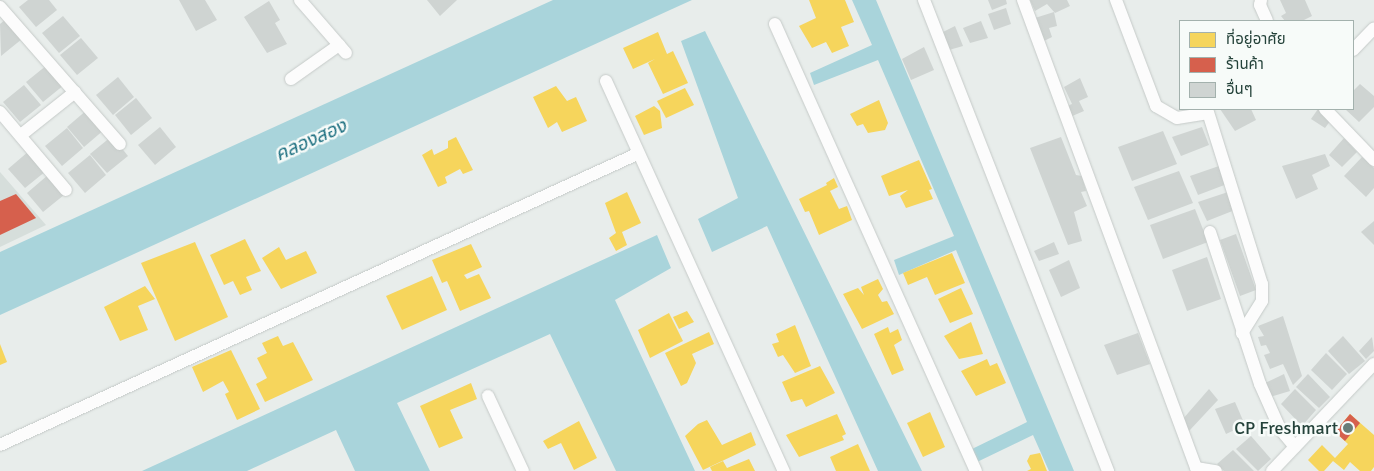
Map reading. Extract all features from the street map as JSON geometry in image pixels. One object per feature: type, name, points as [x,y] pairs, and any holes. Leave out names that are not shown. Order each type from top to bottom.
[{"type":"street","points":[[290,79],[342,49],[300,0]]},
{"type":"street","points":[[924,0],[1108,471]]},
{"type":"street","points":[[1024,0],[1196,468],[1216,471]]},
{"type":"street","points":[[1116,0],[1156,106],[1177,118],[1207,111],[1262,284],[1262,301],[1242,333]]},
{"type":"street","points":[[1262,0],[1260,5],[1267,20]]},
{"type":"street","points":[[0,7],[120,144]]},
{"type":"street","points":[[775,24],[976,471]]},
{"type":"street","points":[[1354,49],[1374,28]]},
{"type":"street","points":[[606,81],[637,154],[784,471]]},
{"type":"street","points":[[21,135],[75,92]]},
{"type":"street","points":[[1325,110],[1374,160]]},
{"type":"street","points":[[0,112],[66,190]]},
{"type":"street","points":[[0,444],[637,154]]},
{"type":"street","points":[[1210,232],[1242,333],[1270,409],[1280,429],[1295,447]]},
{"type":"street","points":[[1279,468],[1295,447],[1374,364]]},
{"type":"street","points":[[488,396],[523,471]]},
{"type":"shaded area","points":[[0,172],[46,225],[0,247]]},
{"type":"water","name":"คลองสอง","points":[[553,0],[692,0],[0,315],[0,252]]},
{"type":"water","points":[[852,0],[876,0],[1074,471],[1049,471],[1033,435],[977,462],[972,449],[1027,422],[956,250],[899,275],[894,260],[954,236],[878,60],[814,85],[810,73],[872,45]]},
{"type":"water","points":[[705,31],[922,471],[878,471],[767,226],[712,252],[698,219],[738,198],[681,41]]},
{"type":"water","points":[[657,235],[671,268],[615,300],[695,471],[616,471],[550,334],[397,403],[430,471],[355,471],[336,430],[247,471],[142,471]]},
{"type":"building: ที่อยู่อาศัย","points":[[809,0],[845,0],[854,22],[841,27],[849,46],[832,53],[826,42],[812,48],[799,26],[816,18]]},
{"type":"building: ที่อยู่อาศัย","points":[[658,32],[667,54],[673,51],[688,83],[663,94],[648,63],[655,59],[633,69],[623,48]]},
{"type":"building: ที่อยู่อาศัย","points":[[556,86],[567,101],[576,97],[587,121],[562,132],[557,122],[548,128],[533,97]]},
{"type":"building: ที่อยู่อาศัย","points":[[685,88],[694,105],[666,118],[657,101]]},
{"type":"building: ที่อยู่อาศัย","points":[[879,100],[888,123],[885,130],[868,133],[863,124],[857,126],[850,114]]},
{"type":"building: ที่อยู่อาศัย","points":[[654,106],[660,111],[662,128],[644,135],[635,116]]},
{"type":"building: ที่อยู่อาศัย","points":[[456,137],[473,170],[463,174],[460,169],[445,177],[447,183],[438,187],[422,155],[432,149],[434,155],[448,148],[448,141]]},
{"type":"building: ที่อยู่อาศัย","points":[[919,160],[932,189],[929,190],[933,199],[906,208],[900,196],[908,190],[889,196],[881,176]]},
{"type":"building: ที่อยู่อาศัย","points":[[834,178],[838,187],[830,191],[839,209],[847,206],[852,220],[819,235],[809,211],[805,212],[799,199],[827,185],[826,183]]},
{"type":"building: ที่อยู่อาศัย","points":[[627,192],[641,223],[622,232],[627,245],[616,251],[609,238],[616,233],[605,203]]},
{"type":"building: ที่อยู่อาศัย","points":[[245,239],[261,271],[246,277],[252,290],[240,295],[233,281],[224,285],[210,255]]},
{"type":"building: ที่อยู่อาศัย","points":[[195,242],[228,317],[175,341],[141,263]]},
{"type":"building: ที่อยู่อาศัย","points":[[471,244],[482,267],[464,275],[467,279],[479,274],[491,298],[460,311],[447,281],[442,283],[432,260]]},
{"type":"building: ที่อยู่อาศัย","points":[[279,247],[286,260],[306,251],[317,273],[281,289],[262,258]]},
{"type":"building: ที่อยู่อาศัย","points":[[952,253],[965,283],[935,295],[927,277],[908,285],[903,273]]},
{"type":"building: ที่อยู่อาศัย","points":[[432,276],[447,310],[402,330],[386,296]]},
{"type":"building: ที่อยู่อาศัย","points":[[878,279],[883,289],[878,295],[882,302],[887,301],[894,314],[862,329],[843,294],[858,288],[864,295],[861,287]]},
{"type":"building: ที่อยู่อาศัย","points":[[145,286],[155,299],[138,306],[148,330],[120,341],[104,307]]},
{"type":"building: ที่อยู่อาศัย","points":[[961,288],[973,314],[950,323],[938,299]]},
{"type":"building: ที่อยู่อาศัย","points":[[687,311],[694,322],[679,329],[673,317]]},
{"type":"building: ที่อยู่อาศัย","points":[[669,313],[683,341],[650,358],[638,330]]},
{"type":"building: ที่อยู่อาศัย","points":[[971,322],[983,354],[959,359],[944,336]]},
{"type":"building: ที่อยู่อาศัย","points":[[795,325],[811,366],[795,373],[783,355],[778,357],[772,344],[779,342],[776,334]]},
{"type":"building: ที่อยู่อาศัย","points":[[888,327],[890,333],[898,329],[902,340],[894,345],[904,370],[892,375],[874,334]]},
{"type":"building: ที่อยู่อาศัย","points":[[709,332],[714,344],[692,354],[696,363],[687,383],[681,386],[665,353]]},
{"type":"building: ที่อยู่อาศัย","points":[[278,336],[283,346],[293,342],[313,380],[265,402],[256,384],[267,378],[257,358],[267,353],[262,343]]},
{"type":"building: ที่อยู่อาศัย","points":[[0,344],[7,362],[0,365]]},
{"type":"building: ที่อยู่อาศัย","points":[[231,350],[260,409],[237,420],[225,394],[229,392],[223,381],[203,392],[192,367]]},
{"type":"building: ที่อยู่อาศัย","points":[[987,359],[990,366],[997,363],[1006,383],[976,396],[961,371]]},
{"type":"building: ที่อยู่อาศัย","points":[[820,366],[835,393],[806,407],[802,399],[791,402],[782,382]]},
{"type":"building: ที่อยู่อาศัย","points":[[471,383],[477,399],[450,410],[463,438],[439,448],[420,406]]},
{"type":"building: ที่อยู่อาศัย","points":[[930,412],[945,447],[923,457],[907,423]]},
{"type":"building: ที่อยู่อาศัย","points":[[837,414],[846,434],[842,436],[844,440],[799,457],[786,435]]},
{"type":"building: ที่อยู่อาศัย","points":[[1350,414],[1374,435],[1374,467],[1371,471],[1360,471],[1350,462],[1344,470],[1333,461],[1324,471],[1319,471],[1308,460],[1322,445],[1335,458],[1348,444],[1335,432]]},
{"type":"building: ที่อยู่อาศัย","points":[[707,420],[722,445],[751,432],[756,445],[703,470],[685,436],[698,424]]},
{"type":"building: ที่อยู่อาศัย","points":[[579,421],[597,458],[574,470],[561,443],[548,449],[543,441]]},
{"type":"building: ที่อยู่อาศัย","points":[[858,444],[870,471],[836,471],[830,457]]},
{"type":"building: ที่อยู่อาศัย","points":[[1040,453],[1047,471],[1027,471],[1031,469],[1027,461],[1030,455]]},
{"type":"building: ที่อยู่อาศัย","points":[[749,459],[755,471],[712,471],[710,467],[723,461],[727,468]]},
{"type":"building: ร้านค้า","points":[[16,194],[36,218],[0,235],[0,201]]},
{"type":"building: ร้านค้า","name":"CP Freshmart","points":[[1350,414],[1360,423],[1345,441],[1335,432]]},
{"type":"building: อื่นๆ","points":[[28,0],[49,0],[57,10],[36,27],[19,7]]},
{"type":"building: อื่นๆ","points":[[179,0],[205,0],[217,20],[196,31]]},
{"type":"building: อื่นๆ","points":[[427,0],[457,0],[440,16]]},
{"type":"building: อื่นๆ","points":[[988,0],[1006,0],[1007,4],[992,10]]},
{"type":"building: อื่นๆ","points":[[1030,0],[1067,0],[1070,6],[1055,13],[1047,4],[1035,11]]},
{"type":"building: อื่นๆ","points":[[1280,0],[1305,0],[1312,16],[1304,20],[1284,20],[1281,16],[1286,13]]},
{"type":"building: อื่นๆ","points":[[269,1],[280,20],[275,23],[287,44],[267,53],[244,17]]},
{"type":"building: อื่นๆ","points":[[1006,8],[1011,24],[994,30],[988,14]]},
{"type":"building: อื่นๆ","points":[[1054,12],[1057,26],[1049,28],[1052,37],[1042,42],[1035,18]]},
{"type":"building: อื่นๆ","points":[[63,16],[80,36],[59,53],[42,33]]},
{"type":"building: อื่นๆ","points":[[6,19],[22,39],[1,56],[0,24]]},
{"type":"building: อื่นๆ","points":[[981,21],[988,38],[970,43],[963,28]]},
{"type":"building: อื่นๆ","points":[[955,26],[963,46],[949,50],[941,33]]},
{"type":"building: อื่นๆ","points":[[81,38],[98,58],[77,75],[60,55]]},
{"type":"building: อื่นๆ","points":[[924,47],[934,70],[911,80],[902,59]]},
{"type":"building: อื่นๆ","points":[[47,65],[64,85],[43,102],[26,82]]},
{"type":"building: อื่นๆ","points":[[118,77],[134,97],[113,115],[96,95]]},
{"type":"building: อื่นๆ","points":[[1080,78],[1088,97],[1079,101],[1084,111],[1070,117],[1067,106],[1072,104],[1064,87]]},
{"type":"building: อื่นๆ","points":[[1360,84],[1374,96],[1374,107],[1359,122],[1346,110],[1354,110],[1354,90]]},
{"type":"building: อื่นๆ","points":[[24,85],[41,105],[20,122],[3,102]]},
{"type":"building: อื่นๆ","points":[[136,98],[152,118],[131,135],[115,115]]},
{"type":"building: อื่นๆ","points":[[88,109],[105,129],[84,147],[67,127]]},
{"type":"building: อื่นๆ","points":[[1221,110],[1251,110],[1256,120],[1235,131]]},
{"type":"building: อื่นๆ","points":[[1319,110],[1331,120],[1325,128],[1311,119]]},
{"type":"building: อื่นๆ","points":[[160,127],[176,147],[155,165],[138,145]]},
{"type":"building: อื่นๆ","points":[[1202,127],[1209,145],[1181,156],[1172,137]]},
{"type":"building: อื่นๆ","points":[[67,128],[83,148],[62,166],[45,146]]},
{"type":"building: อื่นๆ","points":[[1163,131],[1177,164],[1132,181],[1118,147]]},
{"type":"building: อื่นๆ","points":[[112,136],[128,156],[107,173],[90,154]]},
{"type":"building: อื่นๆ","points":[[1061,137],[1076,175],[1082,176],[1086,191],[1081,192],[1087,206],[1074,212],[1082,241],[1068,245],[1030,148]]},
{"type":"building: อื่นๆ","points":[[1344,138],[1357,152],[1342,167],[1329,155]]},
{"type":"building: อื่นๆ","points":[[29,151],[46,171],[25,188],[8,169]]},
{"type":"building: อื่นๆ","points":[[1325,154],[1330,166],[1312,175],[1318,189],[1296,199],[1282,166]]},
{"type":"building: อื่นๆ","points":[[90,155],[106,175],[85,193],[68,173]]},
{"type":"building: อื่นๆ","points":[[1362,157],[1374,168],[1374,188],[1366,197],[1344,176]]},
{"type":"building: อื่นๆ","points":[[1219,166],[1227,184],[1198,195],[1190,176]]},
{"type":"building: อื่นๆ","points":[[1179,171],[1193,203],[1148,220],[1134,187]]},
{"type":"building: อื่นๆ","points":[[48,175],[64,195],[43,212],[27,193]]},
{"type":"building: อื่นๆ","points":[[1228,192],[1235,210],[1207,221],[1198,202]]},
{"type":"building: อื่นๆ","points":[[1195,209],[1208,242],[1163,259],[1150,225]]},
{"type":"building: อื่นๆ","points":[[1374,221],[1374,245],[1361,232]]},
{"type":"building: อื่นๆ","points":[[1236,234],[1256,290],[1240,296],[1220,240]]},
{"type":"building: อื่นๆ","points":[[1054,242],[1059,254],[1039,261],[1034,251]]},
{"type":"building: อื่นๆ","points":[[1207,257],[1221,299],[1187,311],[1172,270]]},
{"type":"building: อื่นๆ","points":[[1069,260],[1080,288],[1061,297],[1049,270]]},
{"type":"building: อื่นๆ","points":[[1283,316],[1302,376],[1293,385],[1283,364],[1270,369],[1264,355],[1270,353],[1266,345],[1261,346],[1258,337],[1264,336],[1258,326]]},
{"type":"building: อื่นๆ","points":[[1138,333],[1150,364],[1117,375],[1104,345]]},
{"type":"building: อื่นๆ","points":[[1343,336],[1365,361],[1349,374],[1328,351]]},
{"type":"building: อื่นๆ","points":[[1372,337],[1374,351],[1366,359],[1359,351]]},
{"type":"building: อื่นๆ","points":[[1326,353],[1347,374],[1332,390],[1311,370]]},
{"type":"building: อื่นๆ","points":[[1284,374],[1290,391],[1270,397],[1265,383]]},
{"type":"building: อื่นๆ","points":[[1308,374],[1330,397],[1319,408],[1296,387]]},
{"type":"building: อื่นๆ","points":[[1209,389],[1218,400],[1189,431],[1182,420]]},
{"type":"building: อื่นๆ","points":[[1295,389],[1316,410],[1302,426],[1281,404]]},
{"type":"building: อื่นๆ","points":[[1235,402],[1245,425],[1226,434],[1215,409]]},
{"type":"building: อื่นๆ","points":[[1251,436],[1271,459],[1258,471],[1236,449]]},
{"type":"building: อื่นๆ","points":[[1233,450],[1254,471],[1224,471],[1217,464]]},
{"type":"place","name":"CP Freshmart","points":[[1348,428]]}]
